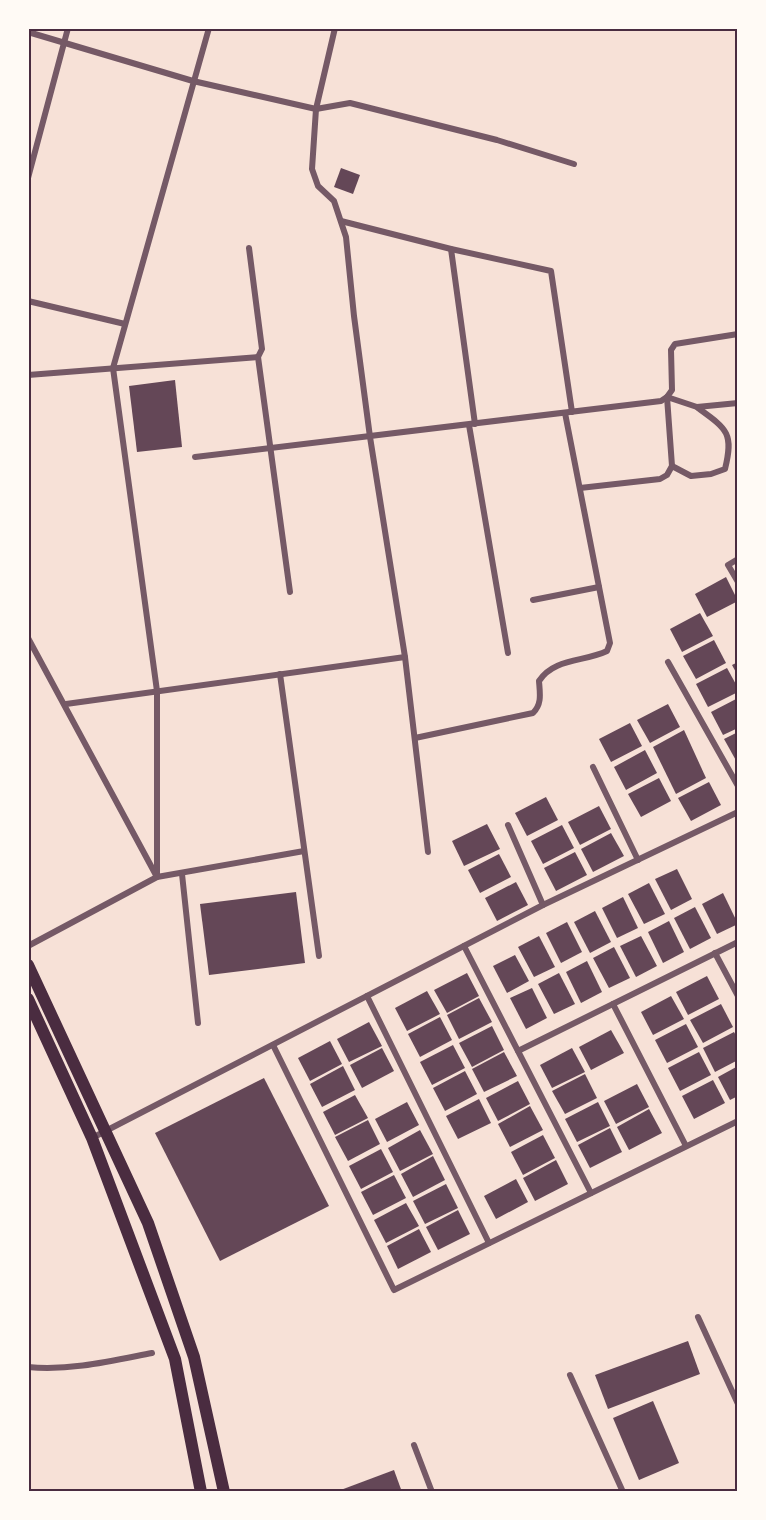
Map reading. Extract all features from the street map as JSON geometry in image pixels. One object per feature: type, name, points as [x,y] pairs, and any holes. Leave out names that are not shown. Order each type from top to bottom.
[{"type":"main road","points":[[28,965],[148,1223],[194,1357],[224,1491]]},
{"type":"main road","points":[[28,999],[92,1138],[175,1359],[201,1491]]},
{"type":"street","points":[[28,178],[68,28]]},
{"type":"street","points":[[157,877],[157,691],[113,368],[209,28]]},
{"type":"street","points":[[335,28],[316,109],[312,169],[318,186],[334,201],[346,237],[370,437],[405,657],[428,852]]},
{"type":"street","points":[[28,32],[193,81],[316,109],[350,103],[497,140],[574,164]]},
{"type":"street","points":[[341,221],[551,271],[568,413],[610,643],[607,651],[598,655],[549,669],[539,681],[540,701],[533,713],[415,738]]},
{"type":"street","points":[[249,248],[262,349],[258,357],[290,592]]},
{"type":"street","points":[[451,249],[472,424],[508,653]]},
{"type":"street","points":[[28,301],[125,324]]},
{"type":"street","points":[[195,457],[661,401],[668,397],[672,390],[670,350],[672,346],[738,334]]},
{"type":"street","points":[[28,375],[258,357]]},
{"type":"street","points":[[668,397],[698,407],[716,421],[729,435],[730,450],[726,469],[711,474],[691,476],[672,466]]},
{"type":"street","points":[[580,488],[660,479],[666,475],[672,466],[668,397]]},
{"type":"street","points":[[698,407],[738,403]]},
{"type":"street","points":[[738,559],[728,565],[738,582]]},
{"type":"street","points":[[533,600],[599,587]]},
{"type":"street","points":[[28,638],[66,704],[157,877]]},
{"type":"street","points":[[66,704],[405,657]]},
{"type":"street","points":[[668,662],[738,786]]},
{"type":"street","points":[[280,674],[319,956]]},
{"type":"street","points":[[593,767],[638,860]]},
{"type":"street","points":[[92,1138],[543,905],[738,812]]},
{"type":"street","points":[[508,825],[543,905]]},
{"type":"street","points":[[28,946],[157,877],[304,851]]},
{"type":"street","points":[[182,874],[198,1023]]},
{"type":"street","points":[[518,1051],[738,942]]},
{"type":"street","points":[[464,946],[591,1193]]},
{"type":"street","points":[[715,953],[738,996]]},
{"type":"street","points":[[367,996],[489,1243]]},
{"type":"street","points":[[613,1004],[686,1146]]},
{"type":"street","points":[[273,1045],[394,1290],[738,1121]]},
{"type":"street","points":[[698,1317],[738,1404]]},
{"type":"street","points":[[28,1367],[83,1366],[152,1353]]},
{"type":"street","points":[[570,1376],[622,1491]]},
{"type":"street","points":[[414,1445],[432,1491]]},
{"type":"building","points":[[341,168],[360,175],[353,194],[334,187]]},
{"type":"building","points":[[175,380],[182,447],[137,452],[129,386]]},
{"type":"building","points":[[726,577],[738,601],[707,617],[695,594]]},
{"type":"building","points":[[700,613],[713,636],[682,652],[670,629]]},
{"type":"building","points":[[714,640],[726,663],[696,679],[683,656]]},
{"type":"building","points":[[738,662],[738,676],[732,665]]},
{"type":"building","points":[[727,668],[738,692],[708,707],[696,684]]},
{"type":"building","points":[[738,698],[738,728],[723,735],[711,712]]},
{"type":"building","points":[[668,704],[680,727],[650,743],[637,720]]},
{"type":"building","points":[[630,723],[642,746],[611,762],[599,739]]},
{"type":"building","points":[[684,730],[706,778],[676,794],[653,747]]},
{"type":"building","points":[[738,732],[738,764],[724,739]]},
{"type":"building","points":[[645,750],[657,773],[626,790],[614,767]]},
{"type":"building","points":[[659,778],[671,801],[641,817],[628,794]]},
{"type":"building","points":[[709,782],[721,805],[691,821],[678,798]]},
{"type":"building","points":[[546,797],[558,820],[527,836],[515,813]]},
{"type":"building","points":[[599,806],[611,829],[580,845],[568,822]]},
{"type":"building","points":[[487,824],[500,849],[464,866],[452,841]]},
{"type":"building","points":[[562,825],[574,848],[543,864],[531,841]]},
{"type":"building","points":[[611,833],[624,856],[593,872],[581,849]]},
{"type":"building","points":[[575,852],[587,875],[556,891],[544,868]]},
{"type":"building","points":[[499,854],[511,877],[480,893],[468,870]]},
{"type":"building","points":[[677,869],[692,899],[671,910],[655,879]]},
{"type":"building","points":[[516,882],[528,905],[497,921],[485,898]]},
{"type":"building","points":[[649,883],[665,914],[644,924],[628,894]]},
{"type":"building","points":[[296,892],[305,963],[209,975],[200,904]]},
{"type":"building","points":[[723,893],[738,924],[717,934],[702,904]]},
{"type":"building","points":[[623,897],[638,928],[617,938],[602,908]]},
{"type":"building","points":[[695,907],[711,938],[690,949],[674,918]]},
{"type":"building","points":[[595,911],[611,942],[590,953],[574,922]]},
{"type":"building","points":[[669,921],[684,952],[663,963],[648,932]]},
{"type":"building","points":[[567,922],[582,952],[561,963],[546,933]]},
{"type":"building","points":[[539,936],[555,967],[534,977],[518,947]]},
{"type":"building","points":[[641,936],[657,966],[636,977],[620,946]]},
{"type":"building","points":[[614,947],[630,978],[609,988],[593,958]]},
{"type":"building","points":[[515,955],[529,981],[507,993],[493,966]]},
{"type":"building","points":[[587,961],[602,992],[581,1003],[566,972]]},
{"type":"building","points":[[467,973],[479,996],[447,1013],[434,990]]},
{"type":"building","points":[[559,973],[575,1004],[554,1014],[538,984]]},
{"type":"building","points":[[707,976],[719,999],[688,1015],[676,992]]},
{"type":"building","points":[[532,988],[547,1018],[526,1029],[510,998]]},
{"type":"building","points":[[427,991],[440,1014],[407,1031],[395,1008]]},
{"type":"building","points":[[671,996],[684,1019],[653,1035],[641,1012]]},
{"type":"building","points":[[479,998],[492,1022],[459,1039],[447,1015]]},
{"type":"building","points":[[721,1004],[733,1027],[703,1043],[690,1020]]},
{"type":"building","points":[[440,1017],[452,1040],[420,1057],[408,1034]]},
{"type":"building","points":[[369,1022],[382,1046],[349,1062],[337,1039]]},
{"type":"building","points":[[686,1024],[698,1047],[667,1063],[655,1040]]},
{"type":"building","points":[[492,1026],[504,1050],[472,1067],[459,1043]]},
{"type":"building","points":[[611,1030],[624,1053],[591,1070],[579,1047]]},
{"type":"building","points":[[734,1032],[738,1039],[738,1060],[715,1072],[703,1048]]},
{"type":"building","points":[[330,1041],[342,1064],[310,1081],[298,1058]]},
{"type":"building","points":[[453,1045],[465,1068],[432,1085],[420,1062]]},
{"type":"building","points":[[382,1048],[394,1071],[362,1088],[350,1065]]},
{"type":"building","points":[[572,1048],[585,1072],[552,1088],[540,1065]]},
{"type":"building","points":[[504,1052],[517,1076],[484,1092],[472,1069]]},
{"type":"building","points":[[699,1052],[711,1075],[680,1091],[668,1068]]},
{"type":"building","points":[[343,1066],[355,1090],[322,1107],[310,1084]]},
{"type":"building","points":[[738,1066],[738,1096],[730,1100],[718,1077]]},
{"type":"building","points":[[465,1071],[477,1094],[445,1111],[433,1088]]},
{"type":"building","points":[[585,1074],[597,1098],[565,1114],[552,1091]]},
{"type":"building","points":[[264,1078],[329,1206],[220,1261],[155,1133]]},
{"type":"building","points":[[713,1080],[725,1103],[694,1119],[682,1096]]},
{"type":"building","points":[[518,1081],[530,1104],[498,1121],[486,1098]]},
{"type":"building","points":[[637,1084],[649,1107],[616,1124],[604,1101]]},
{"type":"building","points":[[355,1095],[368,1118],[335,1135],[323,1112]]},
{"type":"building","points":[[479,1099],[491,1123],[458,1139],[446,1116]]},
{"type":"building","points":[[407,1102],[419,1125],[387,1142],[375,1119]]},
{"type":"building","points":[[598,1102],[610,1126],[577,1142],[565,1119]]},
{"type":"building","points":[[530,1106],[543,1130],[510,1147],[498,1124]]},
{"type":"building","points":[[649,1109],[662,1133],[629,1150],[617,1127]]},
{"type":"building","points":[[368,1120],[380,1144],[348,1161],[335,1137]]},
{"type":"building","points":[[610,1128],[622,1152],[590,1168],[578,1145]]},
{"type":"building","points":[[420,1130],[433,1154],[400,1171],[388,1148]]},
{"type":"building","points":[[543,1135],[555,1158],[523,1175],[511,1152]]},
{"type":"building","points":[[381,1149],[393,1172],[361,1189],[349,1166]]},
{"type":"building","points":[[433,1156],[445,1180],[413,1197],[401,1174]]},
{"type":"building","points":[[556,1160],[568,1184],[535,1201],[523,1178]]},
{"type":"building","points":[[394,1175],[406,1198],[373,1215],[361,1192]]},
{"type":"building","points":[[516,1179],[528,1202],[496,1219],[484,1196]]},
{"type":"building","points":[[446,1184],[458,1208],[425,1224],[413,1201]]},
{"type":"building","points":[[406,1203],[419,1226],[386,1243],[374,1220]]},
{"type":"building","points":[[458,1210],[470,1234],[438,1250],[426,1227]]},
{"type":"building","points":[[419,1229],[431,1252],[398,1269],[387,1246]]},
{"type":"building","points":[[688,1341],[700,1374],[608,1409],[595,1375]]},
{"type":"building","points":[[653,1401],[679,1463],[639,1480],[613,1418]]},
{"type":"building","points":[[394,1470],[402,1492],[338,1492],[338,1491]]}]
